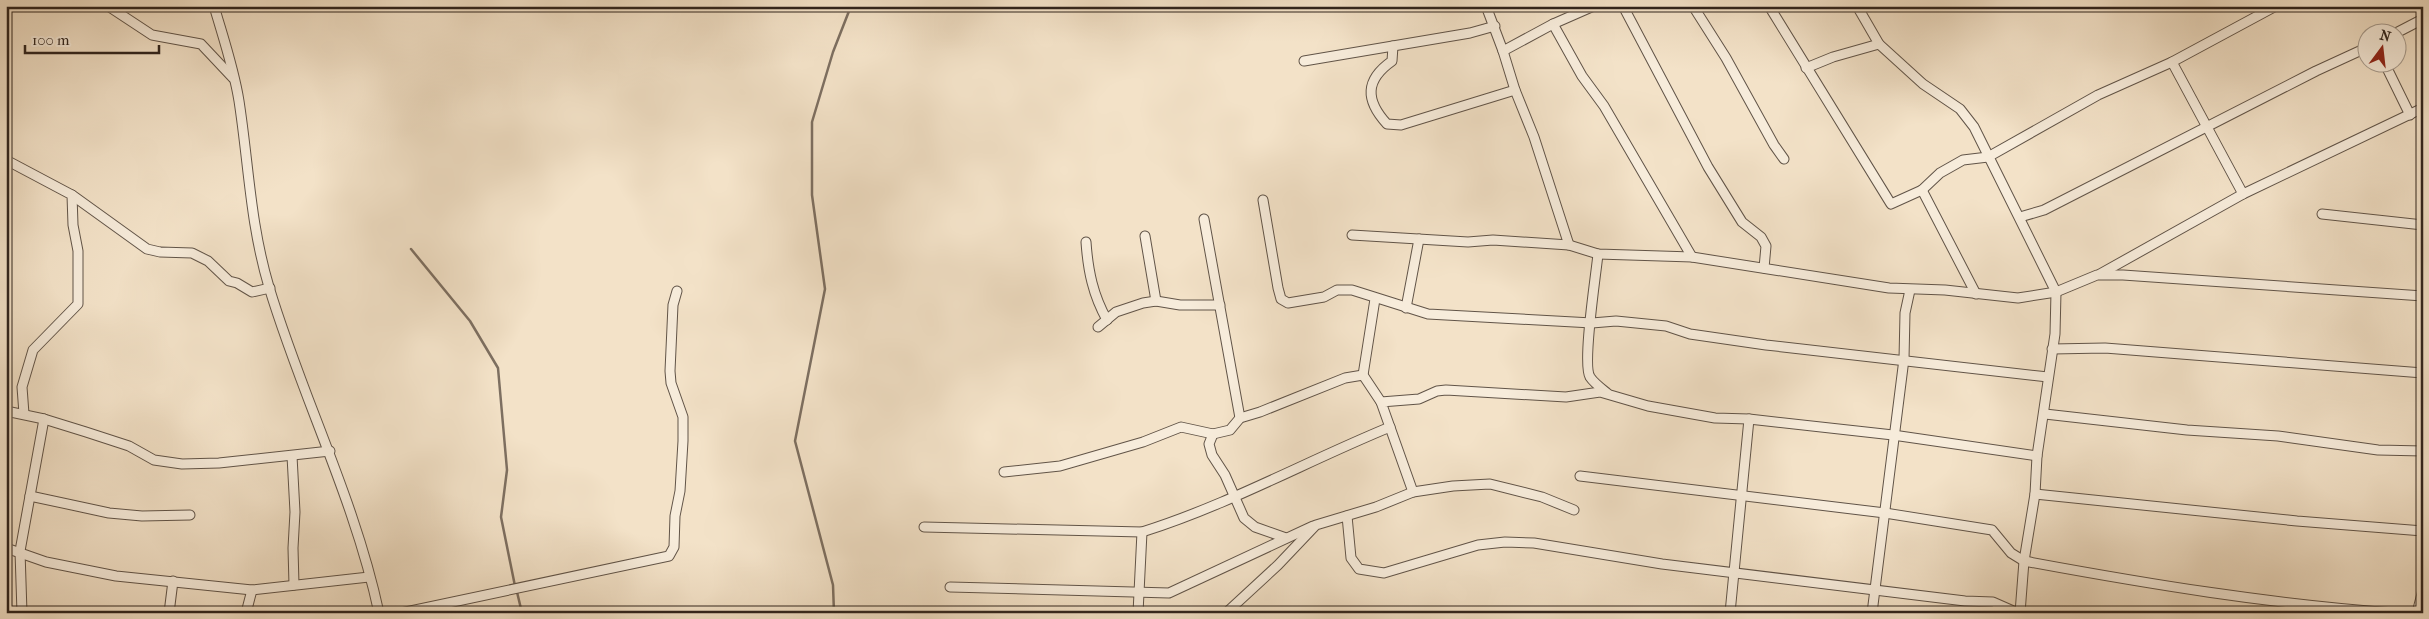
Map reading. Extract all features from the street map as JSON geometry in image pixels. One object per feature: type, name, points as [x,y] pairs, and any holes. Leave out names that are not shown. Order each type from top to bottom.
[{"type":"street","points":[[108,6],[152,35],[201,44],[235,80]]},
{"type":"street","points":[[214,6],[235,80],[254,225],[270,288],[330,451],[370,576],[379,613]]},
{"type":"street","points":[[1486,6],[1495,26],[1534,137],[1569,245]]},
{"type":"street","points":[[1504,51],[1553,24],[1594,6]]},
{"type":"street","points":[[1622,6],[1708,167],[1742,222],[1766,246],[1764,268]]},
{"type":"street","points":[[1693,6],[1726,58],[1774,145],[1784,159]]},
{"type":"street","points":[[1769,6],[1891,204],[1922,190],[1940,174],[1963,160],[1988,157],[2098,95],[2172,62],[2276,6]]},
{"type":"street","points":[[1347,516],[1351,558],[1359,570],[1384,573],[1478,546],[1505,542],[1534,544],[1662,564],[1875,590],[1993,602],[2019,613],[2024,562],[2035,494],[2037,456],[2045,414],[2056,292],[1974,127],[1960,109],[1923,84],[1879,44],[1857,6]]},
{"type":"street","points":[[2406,28],[2423,19]]},
{"type":"street","points":[[1553,24],[1692,257]]},
{"type":"street","points":[[1304,60],[1393,46],[1495,26]]},
{"type":"street","points":[[1499,39],[1519,42]]},
{"type":"street","points":[[1806,68],[1833,57],[1879,44]]},
{"type":"street","points":[[1393,46],[1392,61],[1375,76],[1370,91],[1377,113],[1387,124],[1401,126],[1516,90]]},
{"type":"street","points":[[2020,217],[2044,210],[2206,126],[2356,53]]},
{"type":"street","points":[[2172,62],[2243,194]]},
{"type":"street","points":[[2389,72],[2410,115]]},
{"type":"street","points":[[1352,235],[1468,242],[1502,240],[1569,245],[1598,254],[1692,257],[1910,290],[1934,289],[2018,298],[2056,292],[2097,275],[2243,194],[2423,108]]},
{"type":"street","points":[[6,160],[72,195],[147,249],[160,252],[192,253],[208,261],[228,281],[252,292],[270,288]]},
{"type":"street","points":[[1922,190],[1976,294]]},
{"type":"street","points":[[24,414],[22,387],[33,350],[78,304],[78,251],[73,225],[72,195]]},
{"type":"street","points":[[1264,200],[1270,250],[1281,299],[1288,303],[1324,297],[1337,290],[1352,290],[1428,314],[1592,323],[1616,321],[1666,326],[1690,334],[1766,345],[1904,359],[2048,377]]},
{"type":"street","points":[[2322,214],[2423,225]]},
{"type":"street","points":[[1204,219],[1240,418]]},
{"type":"street","points":[[1145,236],[1156,301]]},
{"type":"street","points":[[1406,308],[1419,239]]},
{"type":"street","points":[[1086,242],[1091,284],[1096,301],[1107,320]]},
{"type":"street","points":[[1598,254],[1588,349],[1589,372],[1591,378],[1607,394]]},
{"type":"street","points":[[2097,275],[2123,275],[2423,296]]},
{"type":"street","points":[[1872,613],[1904,359],[1905,313],[1910,290]]},
{"type":"street","points":[[401,613],[669,556],[674,548],[683,441],[683,417],[671,383],[670,371],[673,306],[677,291]]},
{"type":"street","points":[[1376,299],[1363,376],[1381,402],[1414,492]]},
{"type":"street","points":[[1098,327],[1116,312],[1156,301],[1180,305],[1220,305]]},
{"type":"street","points":[[2052,349],[2105,348],[2423,373]]},
{"type":"street","points":[[1004,472],[1060,466],[1143,442],[1181,427],[1213,434],[1230,430],[1240,418],[1260,412],[1345,378],[1363,376]]},
{"type":"street","points":[[1381,402],[1419,399],[1437,391],[1446,390],[1566,397],[1600,392],[1648,406],[1715,418],[1750,419],[1893,435],[2037,456]]},
{"type":"street","points":[[6,411],[44,419],[129,446],[154,460],[169,463],[195,466],[330,451]]},
{"type":"street","points":[[2045,414],[2187,430],[2278,436],[2378,450],[2423,451]]},
{"type":"street","points":[[22,613],[20,551],[44,419]]},
{"type":"street","points":[[1730,613],[1750,419]]},
{"type":"street","points":[[924,528],[1142,532],[1171,523],[1234,497],[1337,448],[1390,427]]},
{"type":"street","points":[[1213,434],[1209,444],[1212,455],[1225,474],[1234,497],[1249,524],[1286,538]]},
{"type":"street","points":[[292,456],[295,512],[293,548],[294,585]]},
{"type":"street","points":[[1580,476],[1885,513],[1992,530],[2011,553],[2024,562],[2210,594],[2318,607],[2395,613]]},
{"type":"street","points":[[950,587],[1156,594],[1178,590],[1316,525],[1376,507],[1414,492],[1453,486],[1490,484],[1542,497],[1574,510]]},
{"type":"street","points":[[2035,494],[2297,521],[2423,531]]},
{"type":"street","points":[[30,496],[109,513],[142,516],[190,515]]},
{"type":"street","points":[[1226,613],[1278,565],[1316,525]]},
{"type":"street","points":[[1138,613],[1142,532]]},
{"type":"street","points":[[6,548],[20,551],[46,562],[116,576],[252,590],[370,576]]},
{"type":"street","points":[[170,613],[173,581]]},
{"type":"street","points":[[246,613],[252,590]]},
{"type":"street","points":[[2418,613],[2423,590]]},
{"type":"waterway","points":[[834,613],[833,585],[795,441],[825,289],[812,195],[812,122],[833,52],[851,6]]},
{"type":"waterway","points":[[411,249],[470,321],[498,368],[507,470],[501,517],[515,586]]},
{"type":"waterway","points":[[517,592],[522,613]]}]
